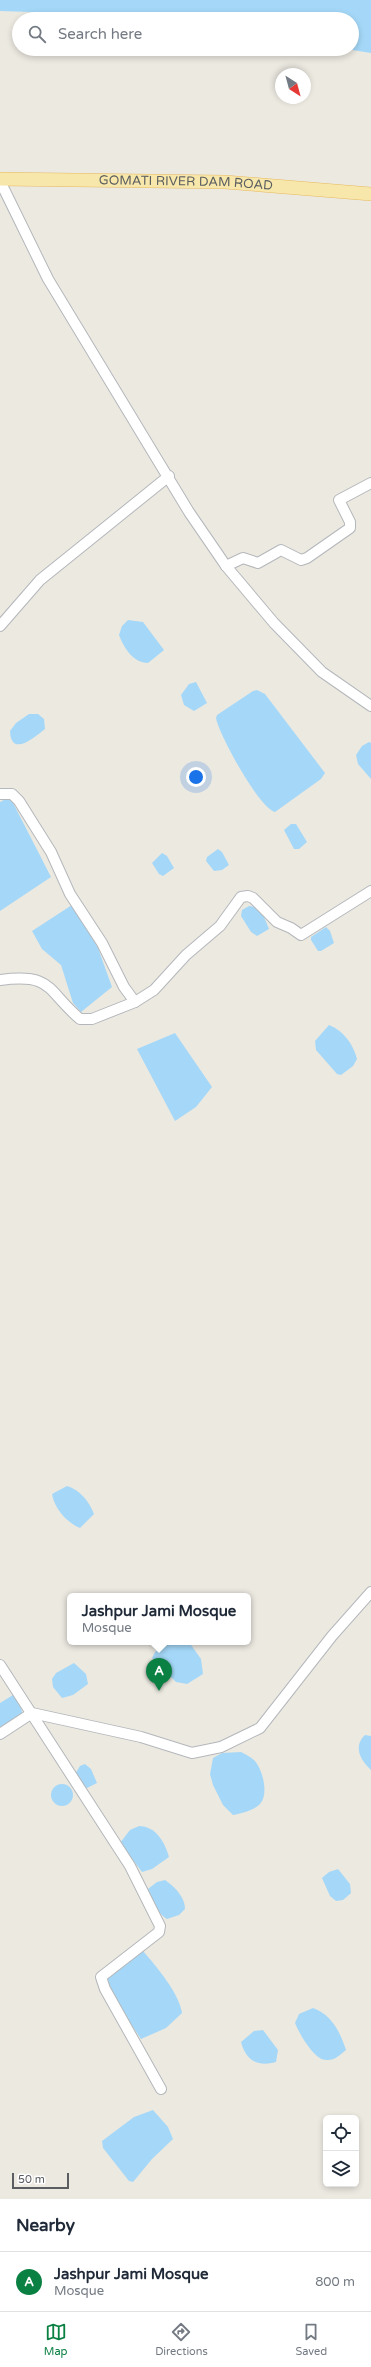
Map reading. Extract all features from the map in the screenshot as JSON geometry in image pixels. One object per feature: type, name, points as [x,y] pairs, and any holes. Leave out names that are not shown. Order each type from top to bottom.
[{"type":"main road","name":"GOMATI RIVER DAM ROAD","points":[[0,180],[225,182],[371,194]]},
{"type":"street","points":[[0,180],[48,279],[169,476],[189,512],[226,566],[274,623],[322,672],[371,706]]},
{"type":"street","points":[[0,626],[40,580],[169,476]]},
{"type":"street","points":[[226,566],[243,558],[258,563],[281,550],[301,560],[307,558],[350,528],[350,522],[339,500],[371,483]]},
{"type":"street","points":[[0,794],[12,794],[19,801],[51,852],[70,894],[102,943],[124,987],[135,1002]]},
{"type":"street","points":[[0,980],[19,977],[42,981],[51,988],[67,1008],[80,1019],[85,1020],[135,1002],[154,990],[169,976],[186,954],[220,926],[242,897],[248,896],[253,898],[278,922],[301,935],[371,890]]},
{"type":"street","points":[[0,1734],[32,1713],[141,1737],[192,1753],[221,1748],[260,1728],[332,1636],[371,1592]]},
{"type":"street","points":[[0,1664],[130,1866],[160,1926],[160,1932],[101,1977],[105,1989],[161,2089]]},
{"type":"water","points":[[0,0],[371,0],[371,53],[359,51],[359,12],[0,11]]},
{"type":"water","points":[[128,620],[143,622],[164,650],[148,663],[134,658],[126,650],[121,640],[119,635],[122,626]]},
{"type":"water","points":[[196,682],[207,703],[194,711],[184,705],[181,695],[189,684]]},
{"type":"water","points":[[257,690],[265,694],[325,773],[321,779],[275,812],[268,808],[250,785],[224,739],[216,718],[217,715],[253,691]]},
{"type":"water","points":[[29,714],[38,714],[44,719],[45,729],[24,743],[14,743],[11,739],[10,731],[16,723]]},
{"type":"water","points":[[369,742],[371,743],[371,779],[358,764],[356,755],[362,746]]},
{"type":"water","points":[[10,797],[51,877],[0,911],[0,802]]},
{"type":"water","points":[[291,824],[296,824],[307,842],[299,849],[294,849],[284,830]]},
{"type":"water","points":[[218,849],[222,852],[229,865],[222,870],[214,871],[206,861],[207,857]]},
{"type":"water","points":[[162,853],[167,856],[174,868],[163,876],[159,874],[152,863]]},
{"type":"water","points":[[72,905],[98,948],[112,987],[81,1012],[73,1003],[61,965],[42,949],[32,931]]},
{"type":"water","points":[[249,906],[260,911],[269,929],[257,936],[251,932],[241,916],[242,910]]},
{"type":"water","points":[[326,927],[330,931],[334,943],[321,951],[318,951],[311,940],[311,937]]},
{"type":"water","points":[[329,1025],[343,1034],[353,1048],[357,1059],[353,1066],[341,1075],[337,1074],[316,1050],[315,1041]]},
{"type":"water","points":[[175,1033],[212,1087],[196,1107],[175,1121],[137,1049]]},
{"type":"water","points":[[67,1486],[76,1490],[84,1497],[94,1514],[80,1528],[70,1523],[66,1519],[58,1510],[53,1499],[52,1494]]},
{"type":"water","points":[[166,1645],[191,1645],[201,1659],[203,1674],[187,1684],[176,1682],[152,1658],[155,1652]]},
{"type":"water","points":[[74,1663],[86,1674],[88,1684],[73,1695],[62,1698],[53,1687],[52,1679],[56,1673]]},
{"type":"water","points":[[13,1695],[20,1704],[23,1716],[0,1731],[0,1703]]},
{"type":"water","points":[[365,1735],[371,1736],[371,1770],[359,1753],[359,1744]]},
{"type":"water","points":[[241,1752],[254,1760],[260,1769],[264,1782],[264,1795],[260,1804],[254,1808],[233,1815],[223,1805],[213,1785],[210,1774],[213,1758],[222,1753]]},
{"type":"water","points":[[85,1764],[91,1769],[97,1783],[87,1788],[84,1787],[75,1774],[80,1766]]},
{"type":"water","points":[[62,1784],[70,1787],[73,1795],[70,1803],[62,1806],[54,1803],[51,1795],[54,1787]]},
{"type":"water","points":[[139,1826],[150,1829],[159,1836],[169,1857],[152,1869],[142,1872],[120,1843],[130,1830]]},
{"type":"water","points":[[338,1869],[350,1884],[351,1893],[343,1900],[336,1901],[330,1896],[322,1878],[329,1872]]},
{"type":"water","points":[[165,1880],[179,1893],[185,1905],[185,1909],[179,1915],[167,1919],[155,1906],[148,1889],[157,1882]]},
{"type":"water","points":[[143,1951],[172,1989],[180,2005],[182,2013],[166,2028],[141,2039],[114,1999],[102,1977]]},
{"type":"water","points":[[313,2008],[320,2011],[330,2020],[341,2037],[346,2050],[334,2059],[326,2060],[317,2056],[303,2039],[295,2023],[299,2014]]},
{"type":"water","points":[[263,2030],[278,2050],[276,2062],[264,2064],[258,2063],[250,2058],[243,2049],[241,2042],[254,2031]]},
{"type":"water","points":[[153,2110],[168,2127],[173,2139],[152,2159],[133,2182],[129,2181],[103,2148],[102,2141],[134,2117]]},
{"type":"place","name":"Jashpur Jami Mosque","points":[[159,1691]]}]
